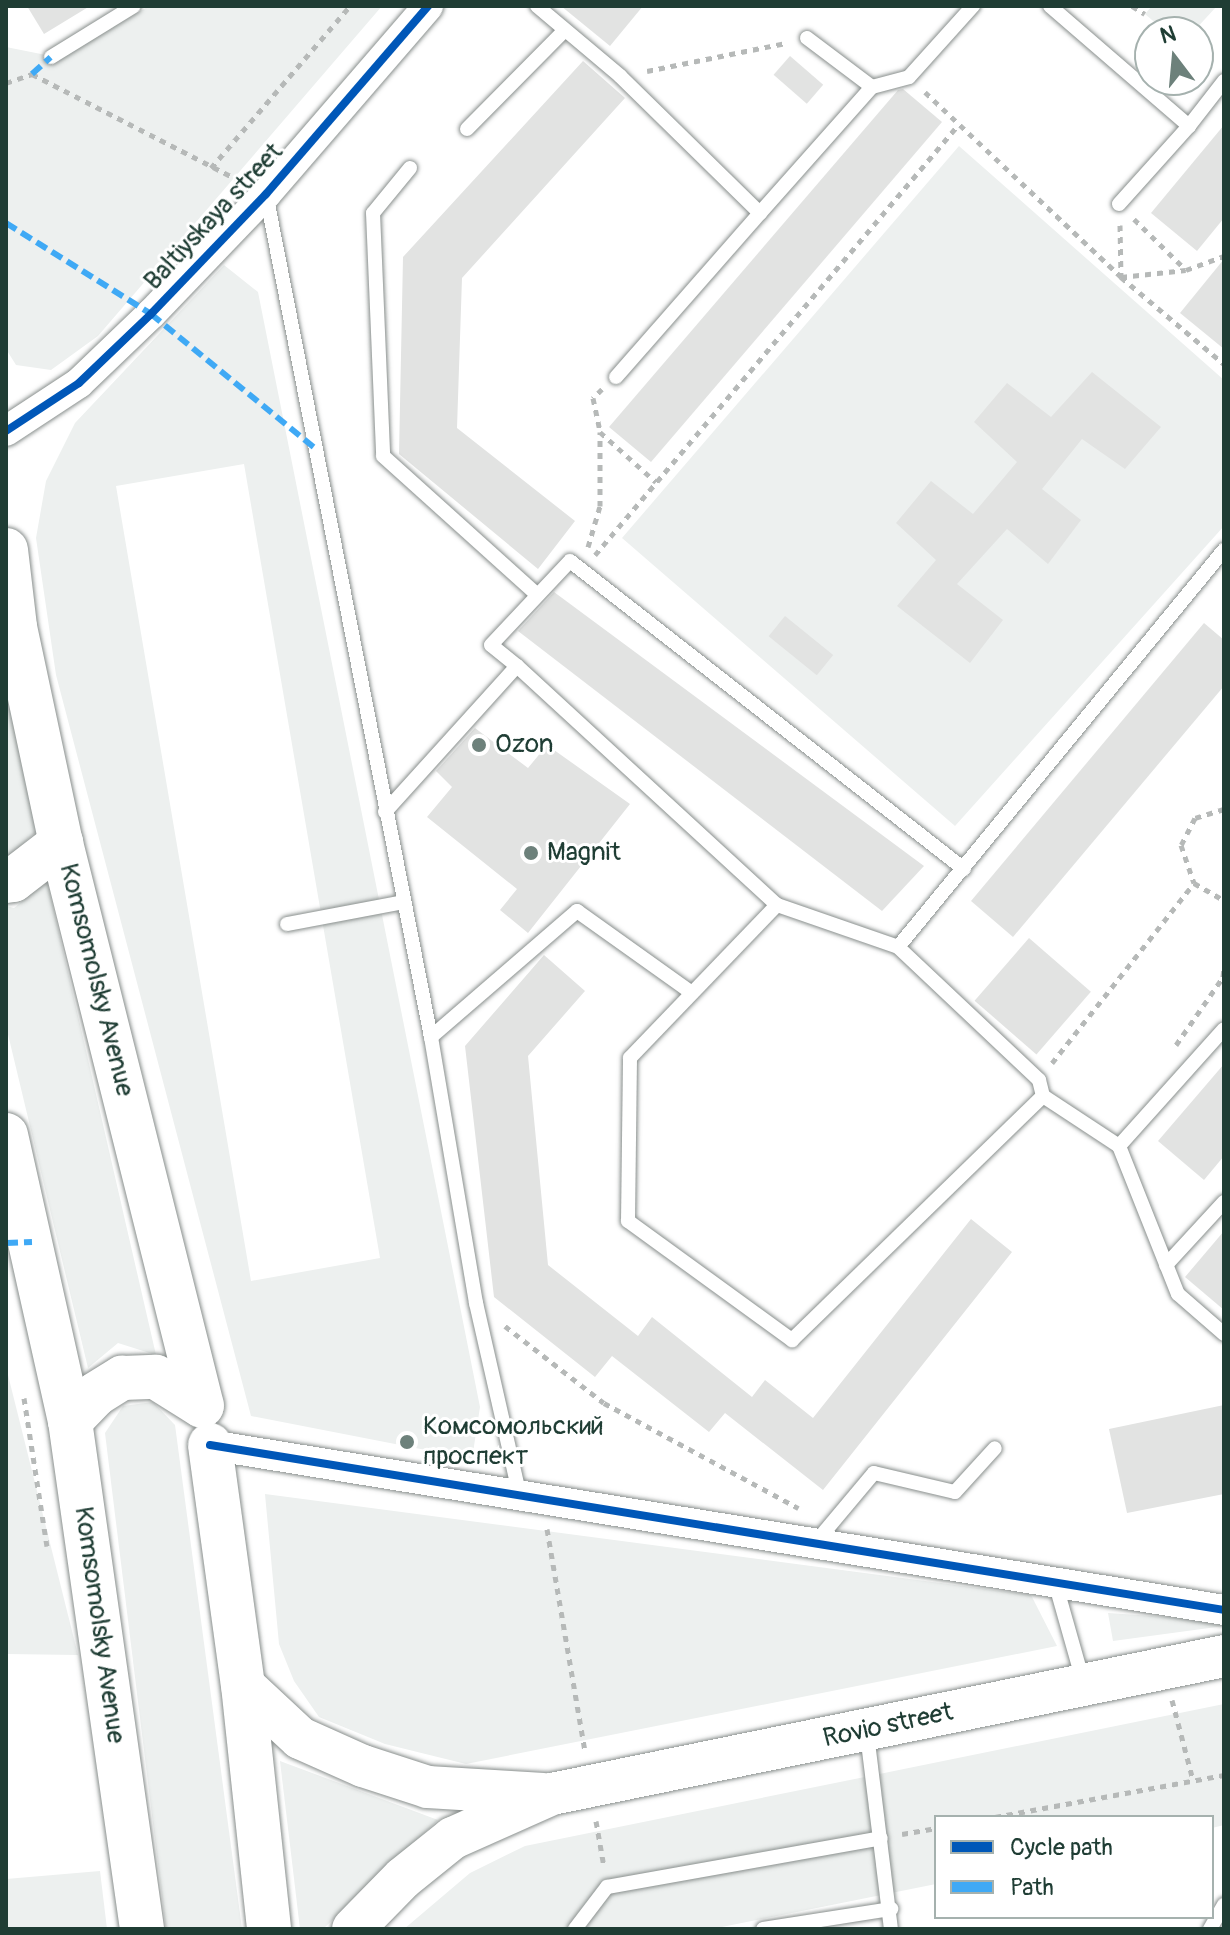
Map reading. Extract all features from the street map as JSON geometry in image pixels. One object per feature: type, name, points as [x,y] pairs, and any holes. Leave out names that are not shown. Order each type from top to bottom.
[{"type":"main road","name":"Komsomolsky Avenue","points":[[6,550],[15,627],[61,843],[206,1425],[243,1685],[269,1929]]},
{"type":"main road","points":[[6,881],[13,880],[61,843]]},
{"type":"main road","name":"Komsomolsky Avenue","points":[[6,1135],[70,1421],[142,1929]]},
{"type":"main road","points":[[70,1421],[96,1394],[122,1378],[156,1377],[206,1425]]},
{"type":"main road","name":"Rovio street","points":[[353,1929],[403,1878],[453,1838],[571,1791],[1224,1656]]},
{"type":"main road","name":"Rovio street","points":[[243,1685],[300,1738],[363,1766],[428,1787],[571,1791]]},
{"type":"street","name":"Baltiyskaya street","points":[[6,431],[79,383],[151,314],[266,194],[428,6]]},
{"type":"street","points":[[206,1425],[530,1495],[823,1534],[1055,1581],[1224,1610]]},
{"type":"lane","points":[[51,57],[134,6]]},
{"type":"lane","points":[[537,6],[620,76],[760,213]]},
{"type":"lane","points":[[616,377],[872,87],[909,77],[973,6]]},
{"type":"lane","points":[[1050,6],[1189,126]]},
{"type":"lane","points":[[467,129],[564,31]]},
{"type":"lane","points":[[807,38],[872,87]]},
{"type":"lane","points":[[1119,204],[1189,126],[1224,81]]},
{"type":"lane","points":[[410,168],[373,213],[383,456],[536,594]]},
{"type":"lane","points":[[266,194],[431,1037],[476,1303],[530,1495]]},
{"type":"lane","points":[[898,947],[1224,550]]},
{"type":"lane","points":[[964,869],[570,561],[491,645],[777,905],[898,947],[1039,1080],[1043,1096],[1119,1146],[1178,1294],[1224,1334]]},
{"type":"lane","points":[[385,812],[517,666]]},
{"type":"lane","points":[[287,924],[403,902]]},
{"type":"lane","points":[[777,905],[630,1058],[628,1221],[792,1340],[1043,1096]]},
{"type":"lane","points":[[431,1037],[577,911],[692,993]]},
{"type":"lane","points":[[1119,1146],[1224,1029]]},
{"type":"lane","points":[[1166,1265],[1224,1202]]},
{"type":"lane","points":[[823,1534],[874,1473],[955,1492],[995,1448]]},
{"type":"lane","points":[[1055,1581],[1084,1685]]},
{"type":"lane","points":[[867,1730],[891,1929]]},
{"type":"lane","points":[[575,1929],[607,1887],[881,1838]]},
{"type":"lane","points":[[1210,1929],[1224,1905]]},
{"type":"lane","points":[[763,1929],[891,1909]]},
{"type":"path","points":[[211,168],[350,6]]},
{"type":"path","points":[[1132,6],[1145,14]]},
{"type":"path","points":[[620,76],[807,38]]},
{"type":"path","points":[[6,83],[32,74],[266,194]]},
{"type":"path","points":[[909,77],[1121,277],[1224,364]]},
{"type":"path","points":[[581,571],[959,124]]},
{"type":"path","points":[[1119,204],[1121,277]]},
{"type":"path","points":[[1119,204],[1186,270]]},
{"type":"path","points":[[1121,277],[1186,270],[1224,256]]},
{"type":"path","points":[[581,571],[600,506],[600,432],[593,398],[616,377]]},
{"type":"path","points":[[600,432],[656,482]]},
{"type":"path","points":[[1224,809],[1195,818],[1181,845],[1194,883],[1224,900]]},
{"type":"path","points":[[1039,1080],[1194,883]]},
{"type":"path","points":[[476,1303],[604,1403],[823,1534]]},
{"type":"path","points":[[530,1495],[571,1791],[607,1887]]},
{"type":"path","points":[[1006,1815],[1224,1775]]},
{"type":"path","points":[[881,1838],[934,1828]]},
{"type":"shaded area","points":[[149,6],[382,6],[98,336],[51,370],[16,365],[6,349],[6,47],[61,58]]},
{"type":"shaded area","points":[[1152,6],[1217,6],[1208,16],[1145,14]]},
{"type":"shaded area","points":[[959,146],[1224,380],[1224,526],[955,826],[622,538]]},
{"type":"shaded area","points":[[224,265],[258,292],[480,1407],[472,1459],[251,1416],[56,675],[36,538],[46,481],[75,423]],"holes":[[[244,464],[380,1258],[251,1281],[116,486]]]},
{"type":"shaded area","points":[[6,691],[38,830],[6,859]]},
{"type":"shaded area","points":[[47,881],[156,1355],[118,1343],[88,1368],[6,1026],[6,906],[14,908]]},
{"type":"shaded area","points":[[6,1367],[78,1655],[6,1654]]},
{"type":"shaded area","points":[[153,1402],[175,1425],[242,1929],[166,1929],[105,1433],[123,1406]]},
{"type":"shaded area","points":[[265,1494],[1031,1595],[1057,1646],[466,1764],[385,1744],[319,1717],[294,1681],[279,1644]]},
{"type":"shaded area","points":[[1108,1613],[1224,1621],[1224,1626],[1113,1641]]},
{"type":"shaded area","points":[[1224,1704],[1224,1825],[1214,1828],[1214,1815],[934,1815],[934,1884],[712,1929],[404,1929],[470,1873],[525,1846]]},
{"type":"shaded area","points":[[280,1761],[438,1820],[323,1929],[300,1929]]},
{"type":"shaded area","points":[[100,1871],[107,1929],[6,1929],[6,1879]]},
{"type":"building","points":[[27,6],[90,6],[44,34]]},
{"type":"building","points":[[561,6],[643,6],[610,46]]},
{"type":"building","points":[[790,56],[823,85],[807,104],[774,75]]},
{"type":"building","points":[[583,61],[625,98],[462,278],[457,428],[575,521],[538,569],[399,454],[403,257]]},
{"type":"building","points":[[903,89],[942,122],[651,462],[609,427],[898,90]]},
{"type":"building","points":[[1224,125],[1224,218],[1197,251],[1151,213]]},
{"type":"building","points":[[1224,259],[1224,349],[1180,313]]},
{"type":"building","points":[[1092,372],[1161,427],[1125,469],[1082,439],[1042,489],[1081,520],[1048,564],[1007,529],[957,584],[1003,620],[970,663],[897,606],[936,560],[896,523],[931,481],[973,514],[1017,462],[974,422],[1007,383],[1051,417]]},
{"type":"building","points":[[554,592],[924,866],[882,911],[518,631]]},
{"type":"building","points":[[785,616],[833,655],[817,675],[769,636]]},
{"type":"building","points":[[1204,623],[1224,640],[1224,686],[1013,937],[971,901]]},
{"type":"building","name":"Magnit","points":[[475,728],[528,768],[547,745],[630,804],[528,933],[500,910],[517,889],[427,817],[452,787],[436,771]]},
{"type":"building","points":[[1029,938],[1091,992],[1036,1054],[975,1001]]},
{"type":"building","points":[[544,955],[585,991],[528,1056],[548,1265],[638,1336],[652,1317],[752,1397],[765,1380],[813,1418],[971,1219],[1012,1252],[823,1490],[725,1413],[709,1432],[612,1356],[595,1377],[494,1297],[465,1046]]},
{"type":"building","points":[[1224,1064],[1224,1156],[1204,1180],[1158,1141]]},
{"type":"building","points":[[1224,1231],[1224,1310],[1185,1277]]},
{"type":"building","points":[[1224,1405],[1224,1494],[1127,1513],[1109,1429]]},
{"type":"marked path","points":[[32,74],[51,57]]},
{"type":"marked path","points":[[6,223],[151,314],[315,448]]},
{"type":"marked path","points":[[6,1243],[32,1242]]},
{"type":"cycle path","points":[[6,431],[79,383],[151,314],[266,194],[428,6]]},
{"type":"cycle path","points":[[210,1445],[1224,1610]]},
{"type":"place","name":"Ozon","points":[[479,745]]},
{"type":"place","name":"Magnit","points":[[531,853]]},
{"type":"place","name":"Комсомольский проспект","points":[[407,1442]]}]
